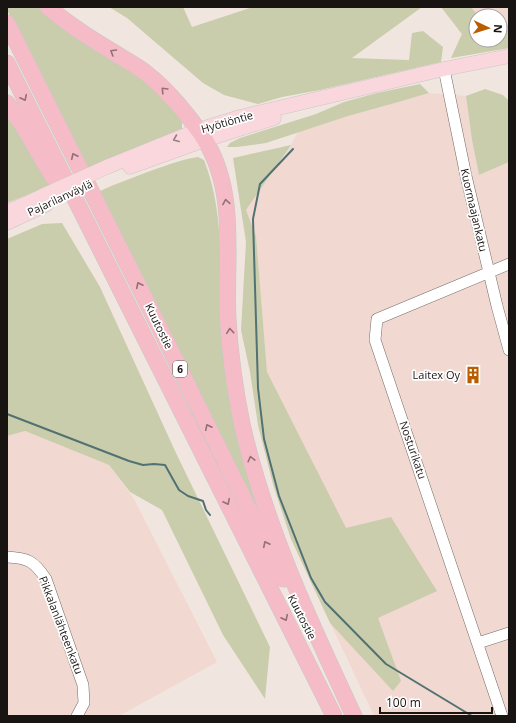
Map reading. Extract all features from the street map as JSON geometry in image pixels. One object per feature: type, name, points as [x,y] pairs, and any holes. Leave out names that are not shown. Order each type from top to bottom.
[{"type":"highway","points":[[48,7],[81,33],[146,73],[168,94],[201,135],[211,152],[226,200],[228,221],[228,319],[234,377],[242,423],[253,468],[283,554],[310,621],[353,716]]},
{"type":"highway","name":"Kuutostie","points":[[7,23],[58,122],[277,567],[353,716]]},
{"type":"highway","name":"Kuutostie","points":[[7,63],[334,716]]},
{"type":"highway","points":[[7,103],[20,121],[68,204],[218,485]]},
{"type":"main road","name":"Hyötiöntie","points":[[111,170],[201,135],[242,129],[349,92],[444,69],[509,56]]},
{"type":"main road","name":"Pajarilanväylä","points":[[7,212],[44,200],[111,170]]},
{"type":"main road","name":"Pajarilanväylä","points":[[7,223],[44,200]]},
{"type":"street","name":"Kuormaajankatu","points":[[444,69],[466,176],[509,350]]},
{"type":"street","name":"Nosturikatu","points":[[502,716],[375,340],[377,319],[509,264]]},
{"type":"street","name":"Pikkalanlähteenkatu","points":[[7,558],[22,558],[38,567],[46,579],[83,685],[84,703],[77,716]]},
{"type":"street","points":[[478,643],[509,633]]},
{"type":"shaded area","points":[[441,7],[509,7],[509,48],[451,58],[462,34]]},
{"type":"shaded area","points":[[429,93],[466,96],[472,140],[479,175],[509,162],[509,716],[374,716],[291,539],[273,484],[258,425],[267,372],[256,236],[246,210],[291,145],[298,132]]},
{"type":"shaded area","points":[[25,431],[109,465],[134,499],[217,662],[119,716],[7,716],[7,436]]},
{"type":"green space","points":[[7,7],[38,7],[94,50],[126,67],[148,82],[178,114],[182,122],[182,132],[89,170],[7,10]]},
{"type":"green space","points":[[109,7],[183,7],[192,27],[253,7],[422,7],[352,58],[409,60],[412,33],[423,31],[443,47],[441,62],[320,90],[282,97],[258,104],[224,95],[203,83],[127,18]]},
{"type":"green space","points":[[441,7],[472,8],[468,8],[468,48],[508,48],[509,25],[509,48],[451,58],[462,34]]},
{"type":"green space","points":[[420,84],[429,93],[348,116],[266,143],[227,147],[230,143],[240,138],[316,114],[344,102]]},
{"type":"green space","points":[[485,89],[503,95],[509,101],[509,162],[479,175],[472,140],[466,96]]},
{"type":"green space","points":[[7,114],[52,185],[7,203]]},
{"type":"green space","points":[[291,145],[246,210],[256,236],[267,372],[346,528],[391,517],[437,591],[378,618],[401,681],[393,691],[330,623],[291,539],[273,484],[258,425],[250,372],[241,330],[246,242],[233,158]]},
{"type":"green space","points":[[198,157],[204,160],[216,203],[221,276],[268,533],[100,191],[170,164]]},
{"type":"green space","points":[[62,223],[100,287],[176,453],[270,647],[265,699],[223,635],[162,510],[130,492],[109,465],[25,431],[7,436],[7,239],[42,224]]},
{"type":"waterway","points":[[293,149],[260,184],[253,219],[258,388],[264,439],[279,496],[311,578],[325,602],[386,664],[472,716]]},
{"type":"waterway","points":[[7,414],[129,461],[143,465],[165,465],[179,490],[188,496],[203,501],[206,510],[210,515]]},
{"type":"place","name":"Laitex Oy","points":[[473,375]]}]
